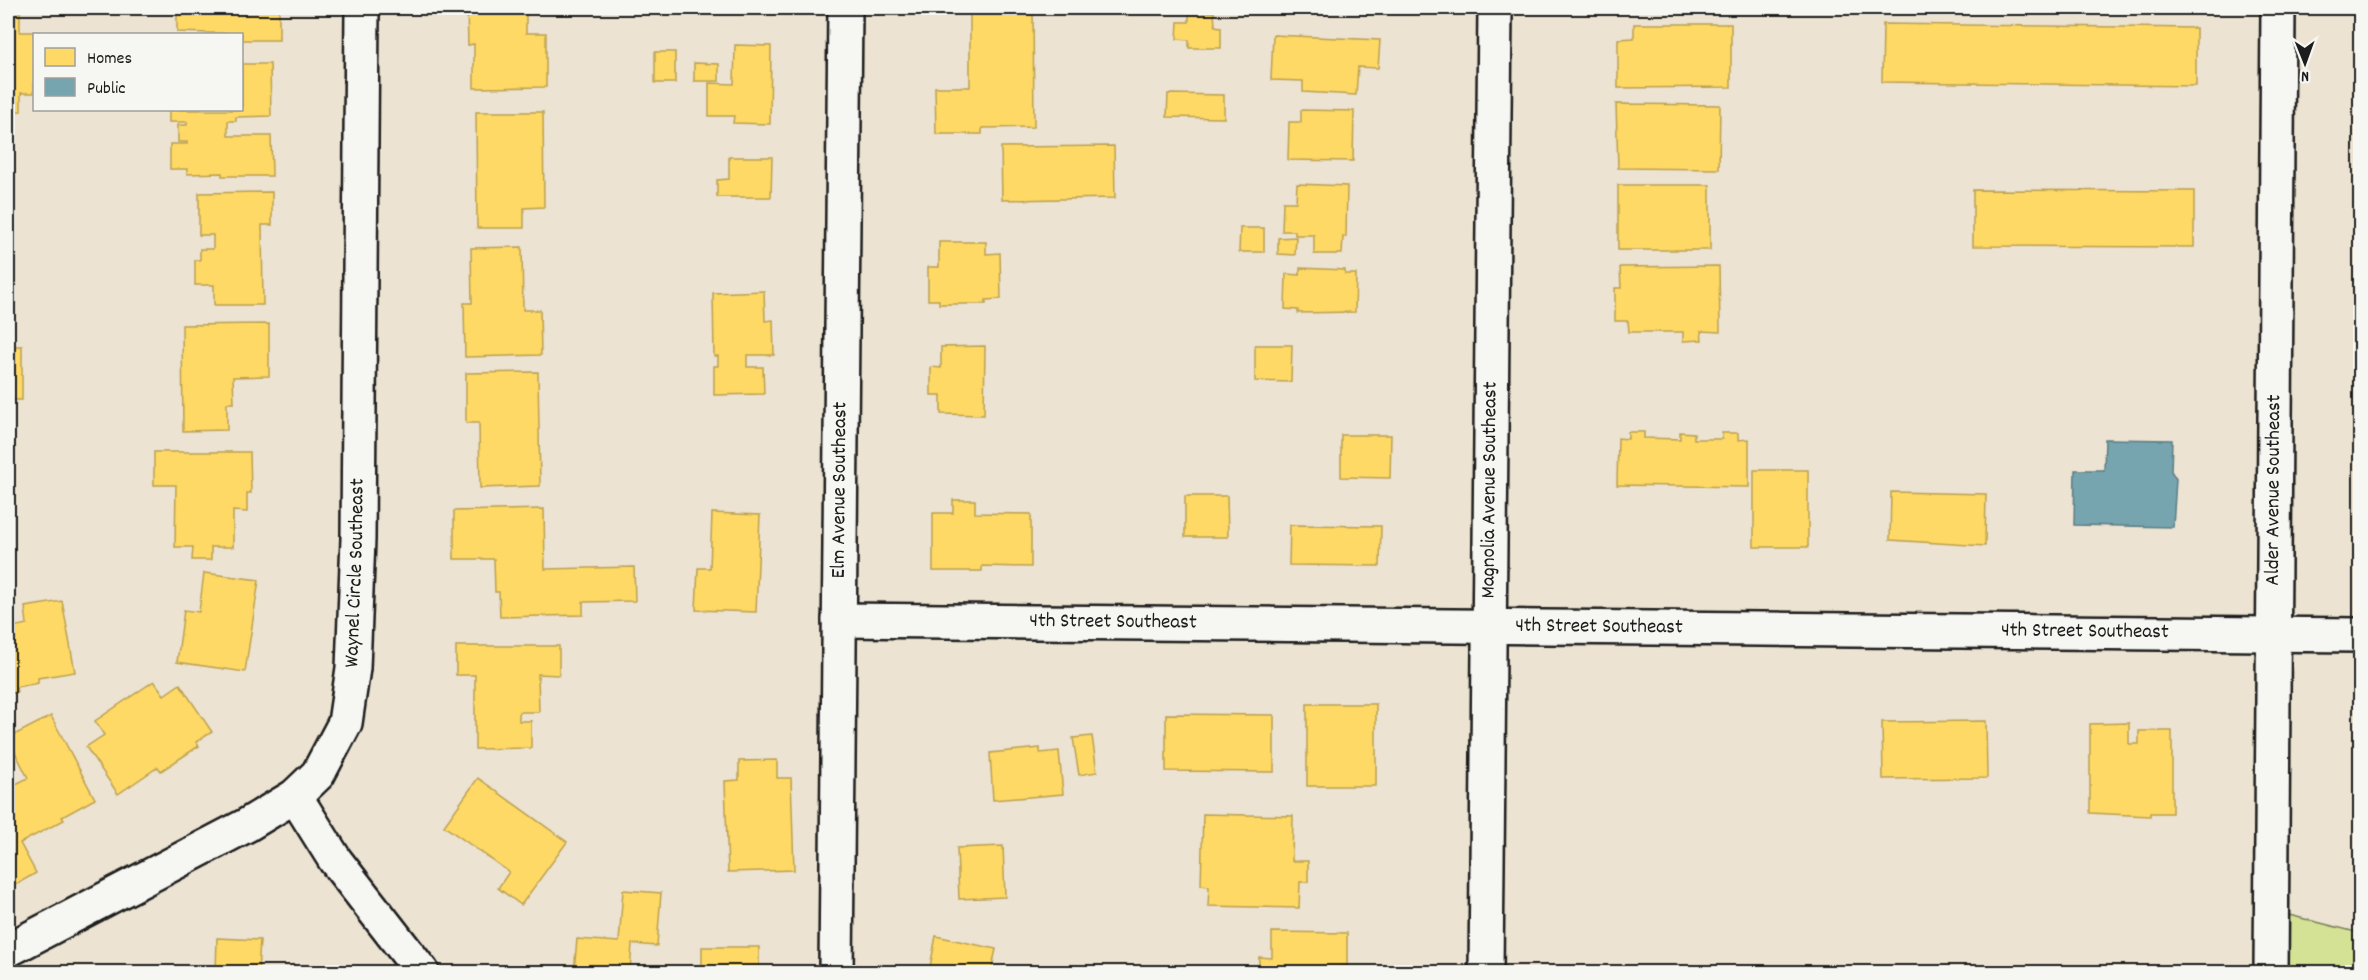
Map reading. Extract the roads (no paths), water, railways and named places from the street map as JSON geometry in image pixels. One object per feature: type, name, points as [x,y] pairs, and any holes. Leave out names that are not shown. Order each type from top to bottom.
[{"type":"street","name":"Waynel Circle Southeast","points":[[8,950],[247,825],[295,796],[318,774],[335,747],[345,723],[353,668],[358,539],[362,8]]},
{"type":"street","name":"Elm Avenue Southeast","points":[[836,972],[845,8]]},
{"type":"street","name":"Magnolia Avenue Southeast","points":[[1486,972],[1495,8]]},
{"type":"street","name":"Alder Avenue Southeast","points":[[2271,972],[2278,8]]},
{"type":"street","name":"4th Street Southeast","points":[[839,620],[2361,635]]},
{"type":"street","points":[[295,796],[335,860],[422,972]]}]
